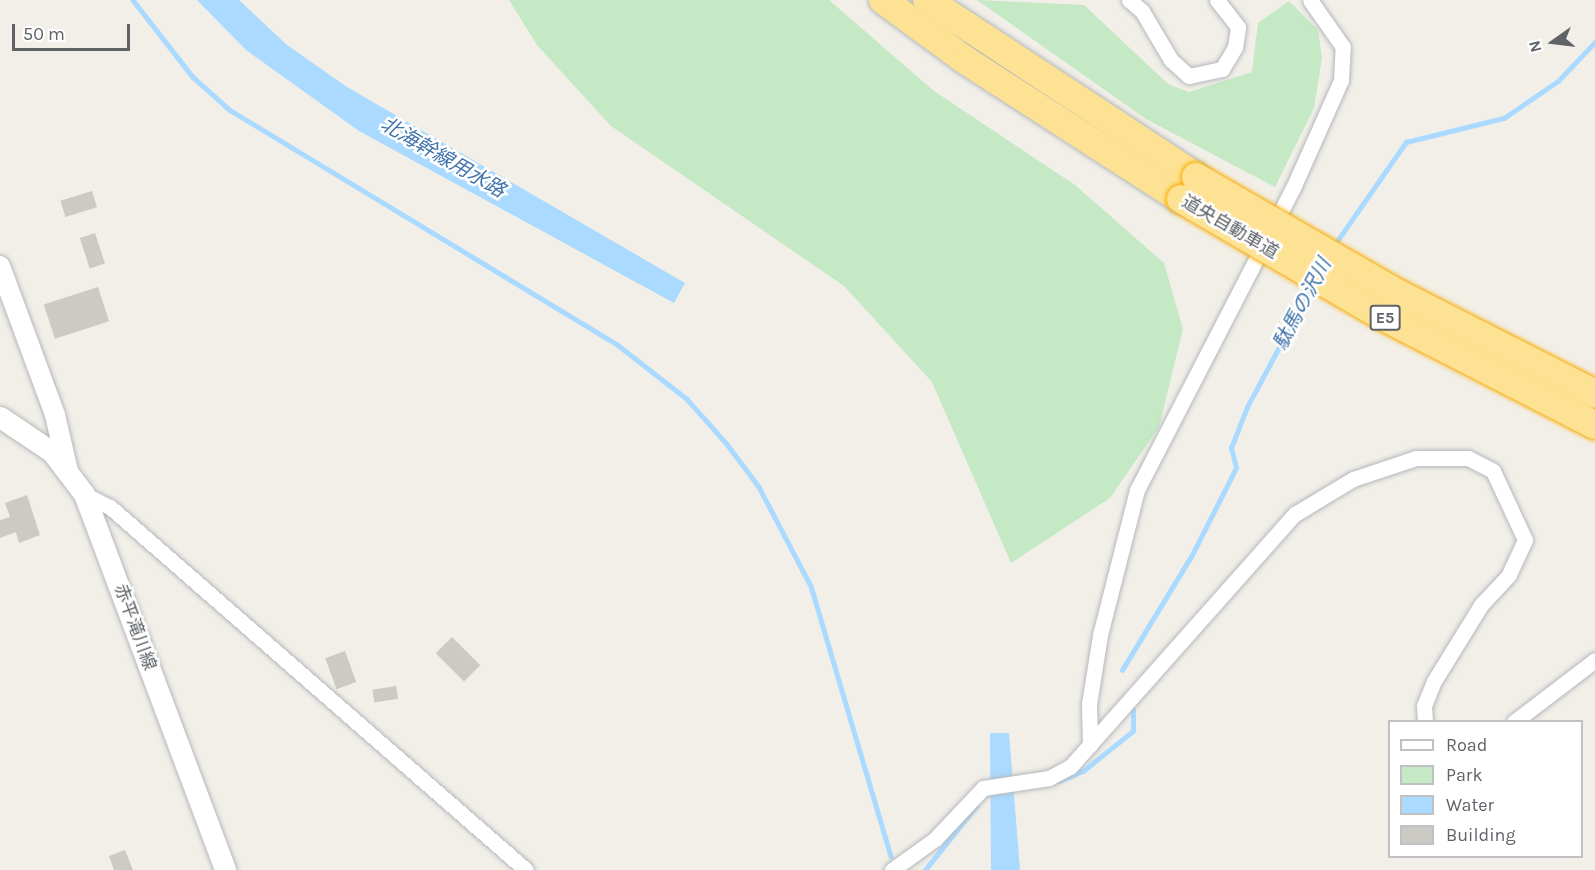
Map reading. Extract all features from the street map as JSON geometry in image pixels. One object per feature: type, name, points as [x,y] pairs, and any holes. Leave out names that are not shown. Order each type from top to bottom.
[{"type":"highway","name":"道央自動車道","points":[[883,0],[965,60],[1188,188],[1595,394]]},
{"type":"highway","name":"道央自動車道","points":[[927,0],[1188,188],[1392,322],[1595,425]]},
{"type":"main road","name":"赤平滝川線","points":[[0,417],[37,439],[68,471],[84,494],[225,870]]},
{"type":"street","points":[[1129,0],[1142,11],[1171,60],[1189,76],[1222,69],[1235,47],[1238,27],[1217,0]]},
{"type":"street","points":[[1090,745],[1089,704],[1100,635],[1137,490],[1293,188],[1341,80],[1343,47],[1310,0]]},
{"type":"street","points":[[0,267],[55,415],[68,471]]},
{"type":"street","points":[[892,870],[935,839],[983,788],[1049,778],[1070,766],[1090,745],[1132,691],[1295,514],[1353,479],[1416,458],[1468,458],[1493,471],[1525,540],[1523,552],[1455,644],[1424,706],[1425,720]]},
{"type":"street","points":[[84,494],[110,507],[526,870]]},
{"type":"street","points":[[1517,720],[1595,660]]},
{"type":"green space","points":[[509,0],[829,0],[934,91],[1075,185],[1164,263],[1183,329],[1159,427],[1110,498],[1011,563],[932,382],[844,286],[611,126],[537,45]]},
{"type":"green space","points":[[977,0],[1084,5],[1168,84],[1189,92],[1252,72],[1258,23],[1289,1],[1318,30],[1322,58],[1314,108],[1275,187],[1146,119]]},
{"type":"water","name":"北海幹線用水路","points":[[197,0],[239,0],[287,45],[347,87],[685,283],[674,303],[359,131],[246,50]]},
{"type":"water","points":[[990,733],[1009,733],[1020,870],[991,870]]},
{"type":"building","points":[[92,191],[97,207],[65,217],[60,201]]},
{"type":"building","points":[[95,233],[105,263],[90,268],[80,238]]},
{"type":"building","points":[[98,287],[109,321],[55,339],[44,305]]},
{"type":"building","points":[[27,495],[40,535],[19,543],[16,532],[0,538],[0,520],[10,517],[5,503]]},
{"type":"building","points":[[452,637],[480,665],[464,682],[436,653]]},
{"type":"building","points":[[345,651],[356,682],[337,689],[325,658]]},
{"type":"building","points":[[396,686],[398,699],[374,703],[372,690]]},
{"type":"building","points":[[125,850],[133,870],[114,870],[109,856]]},
{"type":"waterway","points":[[133,0],[193,77],[230,110],[618,345],[687,399],[727,444],[759,487],[811,586],[891,856]]},
{"type":"waterway","name":"駄馬の沢川","points":[[1333,247],[1406,142],[1504,118],[1558,81],[1595,42]]},
{"type":"waterway","name":"駄馬の沢川","points":[[1122,670],[1192,555],[1236,468],[1231,448],[1247,407],[1312,286]]},
{"type":"waterway","name":"駄馬の沢川","points":[[1059,781],[1083,771],[1133,731],[1133,710]]},
{"type":"waterway","name":"駄馬の沢川","points":[[925,870],[976,806]]}]
